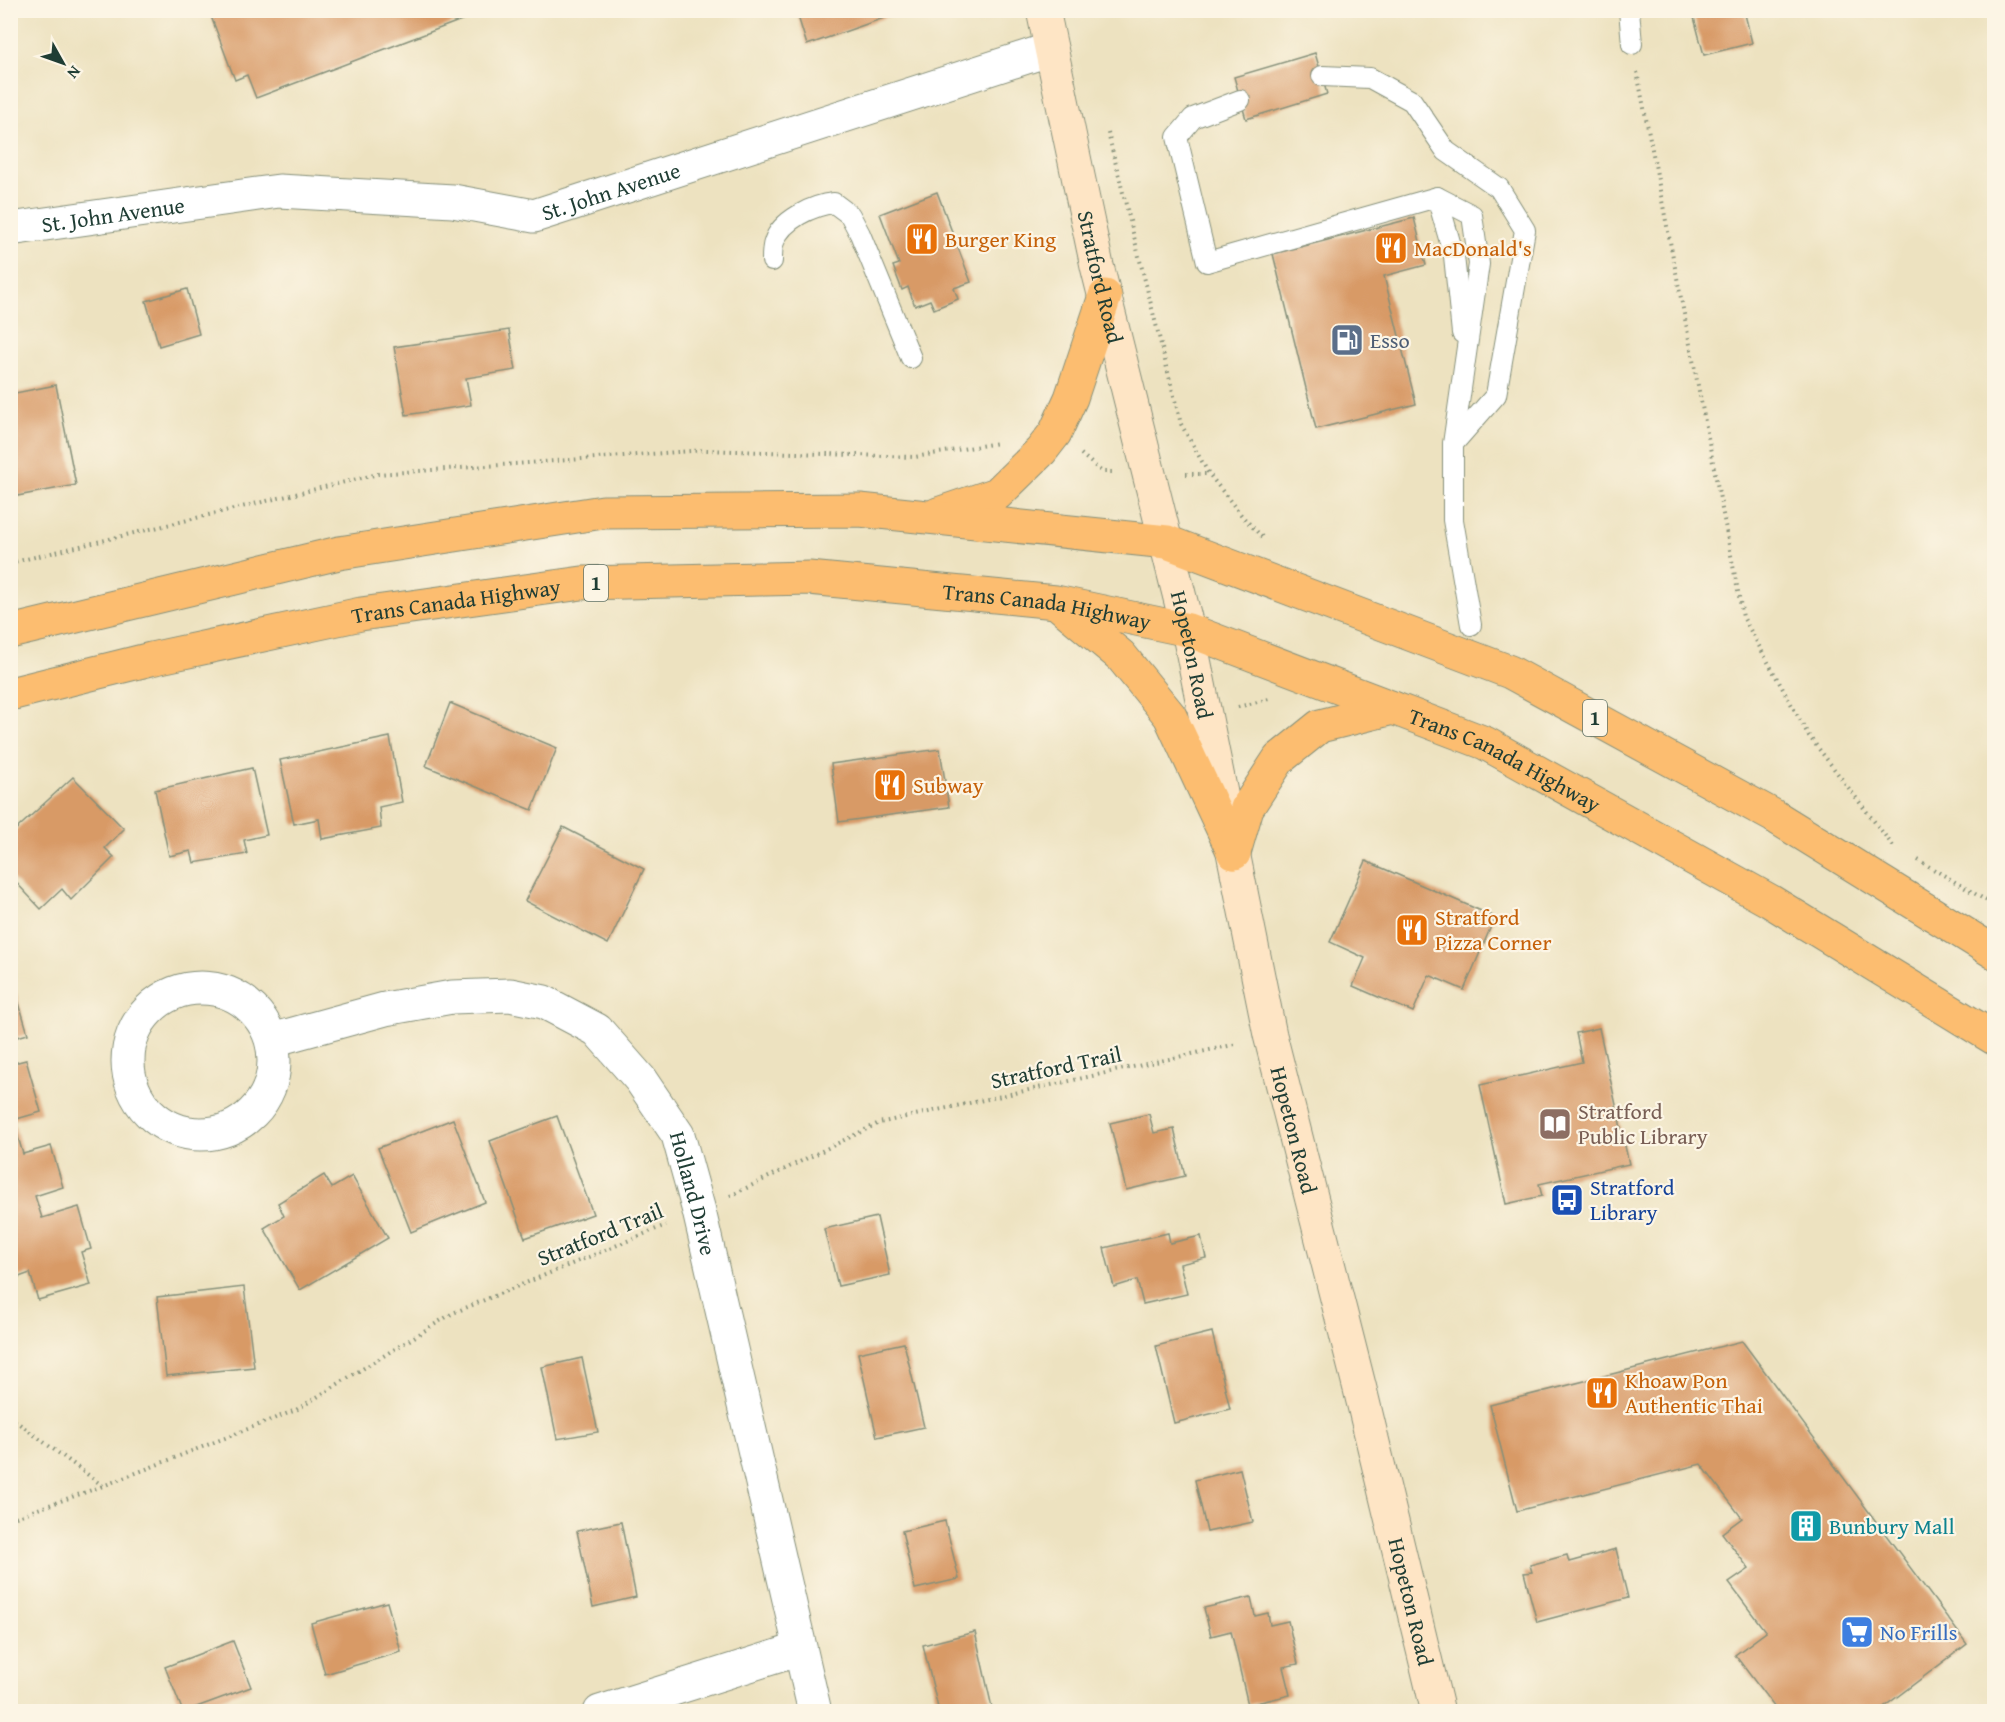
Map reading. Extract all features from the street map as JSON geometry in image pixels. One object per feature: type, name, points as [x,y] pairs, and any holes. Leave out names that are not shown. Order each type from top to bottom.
[{"type":"highway","points":[[928,517],[997,494],[1041,451],[1055,433],[1071,398],[1105,296]]},
{"type":"highway","name":"1","points":[[10,632],[339,553],[603,512],[860,510],[1167,542],[1509,672],[1774,816],[1995,952]]},
{"type":"highway","name":"Trans Canada Highway","points":[[10,694],[361,614],[582,583],[809,578],[1056,602],[1188,630],[1485,743],[1770,901],[1995,1038]]},
{"type":"highway","points":[[1056,602],[1121,656],[1170,716],[1234,853]]},
{"type":"highway","points":[[1234,853],[1247,808],[1280,759],[1320,726],[1393,708]]},
{"type":"main road","name":"Stratford Road","points":[[1043,10],[1105,296],[1167,542]]},
{"type":"main road","name":"Hopeton Road","points":[[1167,542],[1188,630],[1270,1035],[1360,1389],[1438,1712]]},
{"type":"street","name":"St. John Avenue","points":[[10,230],[279,191],[453,201],[534,216],[1052,49]]},
{"type":"street","points":[[204,988],[227,992],[247,1003],[263,1020],[272,1041],[275,1066],[269,1091],[255,1112],[234,1128],[210,1135],[184,1134],[161,1124],[142,1106],[131,1083],[128,1058],[132,1035],[144,1015],[161,1000],[181,990],[204,988]]},
{"type":"street","name":"Holland Drive","points":[[272,1041],[385,1009],[452,997],[510,995],[544,1002],[597,1030],[640,1079],[678,1135],[699,1211],[815,1712]]},
{"type":"street","points":[[600,1712],[800,1649]]},
{"type":"lane","points":[[1629,10],[1632,44]]},
{"type":"lane","points":[[1322,76],[1370,78],[1412,102],[1446,151],[1499,188],[1525,230],[1496,395],[1454,444]]},
{"type":"lane","points":[[1240,100],[1193,118],[1177,137],[1207,262],[1437,197],[1472,215],[1479,264],[1454,444],[1454,520],[1471,625]]},
{"type":"lane","points":[[1437,197],[1454,256],[1465,362]]},
{"type":"lane","points":[[772,261],[774,241],[786,225],[818,205],[834,203],[850,215],[860,234],[911,358]]},
{"type":"path","points":[[1632,44],[1707,441],[1743,617],[1809,736],[1893,846]]},
{"type":"path","points":[[1105,123],[1181,424],[1209,474],[1258,535],[1267,540]]},
{"type":"path","points":[[10,562],[378,474],[705,450],[915,458],[1055,433],[1102,472],[1148,473]]},
{"type":"path","name":"Stratford Trail","points":[[10,1519],[103,1486],[297,1410],[453,1313],[699,1211],[879,1123],[1270,1035]]},
{"type":"path","points":[[10,1417],[103,1486]]},
{"type":"building","points":[[488,10],[256,98],[247,75],[235,80],[209,11]]},
{"type":"building","points":[[796,10],[897,10],[898,13],[807,45]]},
{"type":"building","points":[[1692,10],[1744,10],[1752,43],[1704,55]]},
{"type":"building","points":[[1315,53],[1327,94],[1246,119],[1234,77]]},
{"type":"building","name":"Burger King","points":[[937,192],[971,282],[954,288],[958,299],[934,309],[930,300],[915,306],[908,287],[902,290],[893,266],[899,264],[880,214]]},
{"type":"building","name":"Esso","points":[[1414,218],[1426,265],[1384,276],[1416,404],[1316,429],[1273,254]]},
{"type":"building","points":[[187,289],[199,334],[159,346],[146,301]]},
{"type":"building","points":[[509,330],[516,370],[466,378],[471,405],[406,415],[394,347]]},
{"type":"building","points":[[56,385],[76,485],[12,497],[10,394]]},
{"type":"building","points":[[450,703],[557,748],[532,810],[426,766]]},
{"type":"building","points":[[390,737],[402,802],[379,807],[381,828],[322,839],[319,819],[294,824],[280,760]]},
{"type":"building","name":"Subway","points":[[940,749],[949,807],[839,822],[831,764]]},
{"type":"building","points":[[252,768],[267,835],[244,840],[247,854],[194,863],[191,851],[169,856],[155,790]]},
{"type":"building","points":[[73,777],[124,829],[105,848],[114,857],[71,900],[62,889],[41,909],[10,876],[10,835]]},
{"type":"building","points":[[563,827],[644,869],[608,944],[525,901]]},
{"type":"building","name":"Stratford Pizza Corner","points":[[1366,861],[1495,917],[1464,990],[1429,975],[1413,1012],[1353,986],[1365,958],[1330,942]]},
{"type":"building","points":[[15,989],[28,1034],[10,1039],[10,990]]},
{"type":"building","name":"Stratford Public Library","points":[[1599,1028],[1629,1164],[1539,1184],[1542,1196],[1506,1204],[1480,1085],[1582,1062],[1576,1033]]},
{"type":"building","points":[[26,1060],[41,1112],[13,1120],[23,1154],[51,1146],[63,1187],[35,1196],[42,1218],[79,1207],[91,1249],[81,1252],[91,1285],[38,1300],[30,1273],[19,1277],[10,1247],[10,1064]]},
{"type":"building","points":[[1149,1114],[1154,1133],[1174,1129],[1185,1176],[1126,1190],[1110,1123]]},
{"type":"building","points":[[557,1116],[593,1214],[525,1238],[490,1141]]},
{"type":"building","points":[[453,1119],[485,1202],[411,1232],[378,1148]]},
{"type":"building","points":[[324,1175],[332,1188],[352,1176],[388,1238],[300,1290],[264,1228],[284,1216],[278,1203]]},
{"type":"building","points":[[877,1217],[890,1275],[838,1286],[824,1229]]},
{"type":"building","points":[[1168,1233],[1170,1243],[1201,1236],[1206,1258],[1180,1264],[1187,1294],[1143,1304],[1137,1280],[1114,1287],[1104,1248]]},
{"type":"building","points":[[244,1287],[254,1367],[166,1376],[157,1297]]},
{"type":"building","points":[[1212,1332],[1230,1409],[1174,1423],[1156,1346]]},
{"type":"building","name":"Bunbury Mall","points":[[1742,1341],[1967,1644],[1877,1712],[1778,1712],[1735,1655],[1766,1632],[1729,1583],[1749,1569],[1722,1533],[1742,1518],[1701,1464],[1517,1511],[1490,1405]]},
{"type":"building","points":[[904,1343],[924,1427],[877,1437],[858,1353]]},
{"type":"building","points":[[582,1358],[598,1432],[557,1439],[542,1367]]},
{"type":"building","points":[[1240,1469],[1253,1522],[1207,1532],[1195,1480]]},
{"type":"building","points":[[945,1521],[959,1579],[915,1589],[902,1531]]},
{"type":"building","points":[[621,1522],[636,1597],[593,1607],[577,1531]]},
{"type":"building","points":[[1616,1549],[1628,1598],[1537,1622],[1524,1573],[1532,1572],[1530,1565],[1567,1555],[1569,1562]]},
{"type":"building","points":[[1251,1597],[1255,1616],[1268,1613],[1270,1625],[1288,1621],[1298,1664],[1283,1667],[1290,1695],[1248,1705],[1231,1631],[1211,1636],[1204,1608]]},
{"type":"building","points":[[387,1602],[401,1652],[325,1674],[311,1623]]},
{"type":"building","points":[[975,1632],[993,1712],[939,1712],[923,1645]]},
{"type":"building","points":[[233,1641],[251,1687],[183,1712],[165,1667]]},
{"type":"place","name":"Burger King","points":[[922,239]]},
{"type":"place","name":"MacDonald's","points":[[1391,248]]},
{"type":"place","name":"Esso","points":[[1347,340]]},
{"type":"place","name":"Subway","points":[[890,785]]},
{"type":"place","name":"Stratford Pizza Corner","points":[[1412,930]]},
{"type":"place","name":"Stratford Public Library","points":[[1555,1124]]},
{"type":"place","name":"Stratford Library","points":[[1567,1200]]},
{"type":"place","name":"Khoaw Pon Authentic Thai","points":[[1602,1393]]},
{"type":"place","name":"Bunbury Mall","points":[[1806,1526]]},
{"type":"place","name":"No Frills","points":[[1857,1632]]}]
